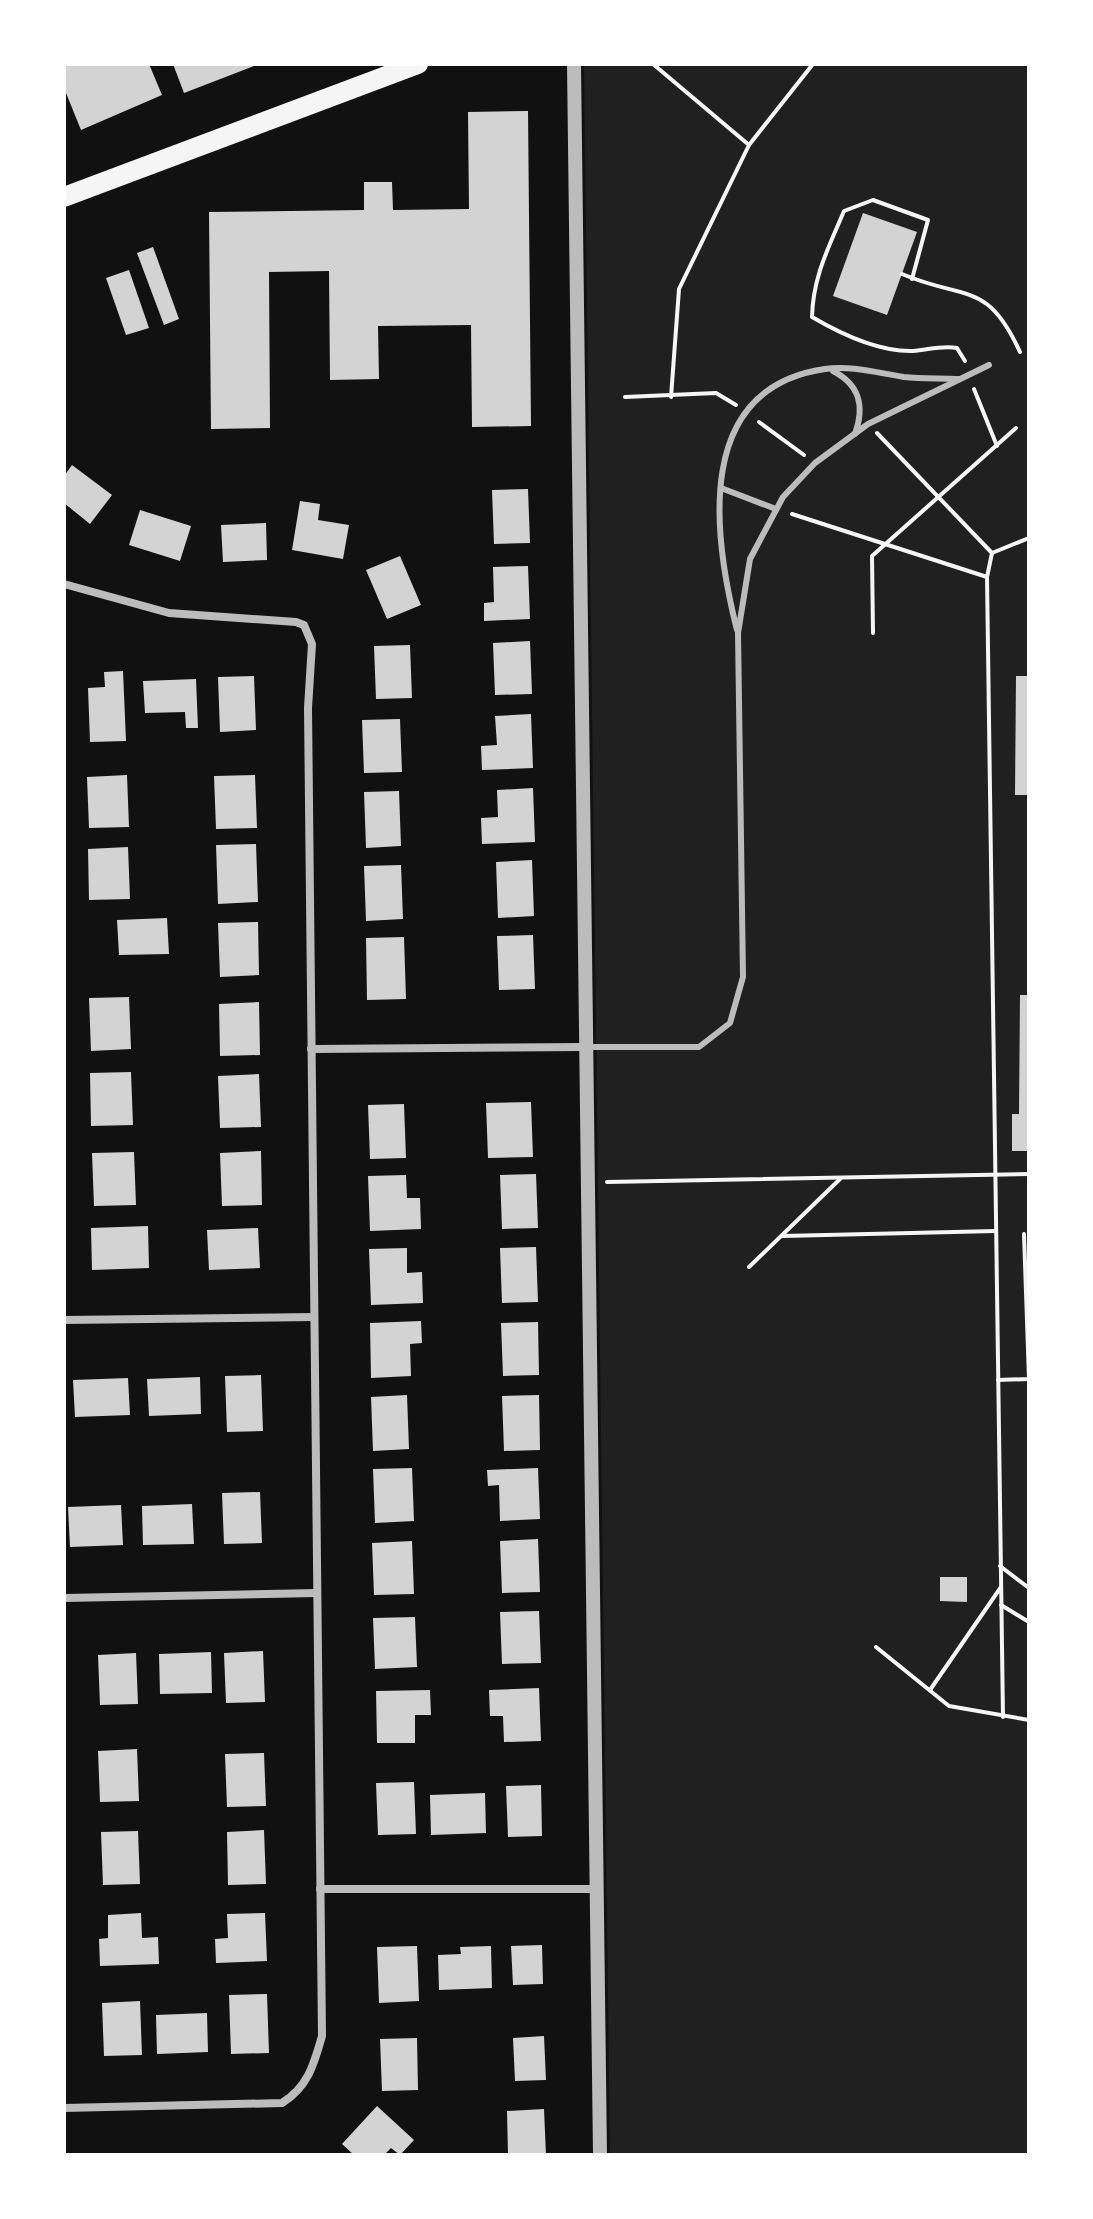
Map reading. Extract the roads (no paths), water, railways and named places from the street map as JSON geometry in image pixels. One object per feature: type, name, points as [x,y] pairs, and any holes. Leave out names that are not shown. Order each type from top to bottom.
[{"type":"main road","points":[[64,197],[418,64]]},
{"type":"street","points":[[574,64],[600,2155]]},
{"type":"street","points":[[64,585],[169,613],[296,622],[304,625],[312,644],[308,708],[322,2036],[311,2074],[295,2095],[269,2106],[64,2108]]},
{"type":"street","points":[[311,1049],[586,1047]]},
{"type":"street","points":[[64,1320],[314,1317]]},
{"type":"street","points":[[64,1598],[317,1593]]},
{"type":"street","points":[[320,1889],[597,1889]]},
{"type":"lane","points":[[586,1047],[699,1047],[730,1023],[743,977],[738,633],[750,559],[776,509],[815,463],[868,424],[989,365]]},
{"type":"lane","points":[[738,633],[721,569],[721,488],[727,444],[744,410],[776,386],[827,368],[961,379]]},
{"type":"lane","points":[[827,368],[846,379],[858,393],[861,411],[855,434]]},
{"type":"lane","points":[[721,488],[776,509]]}]
